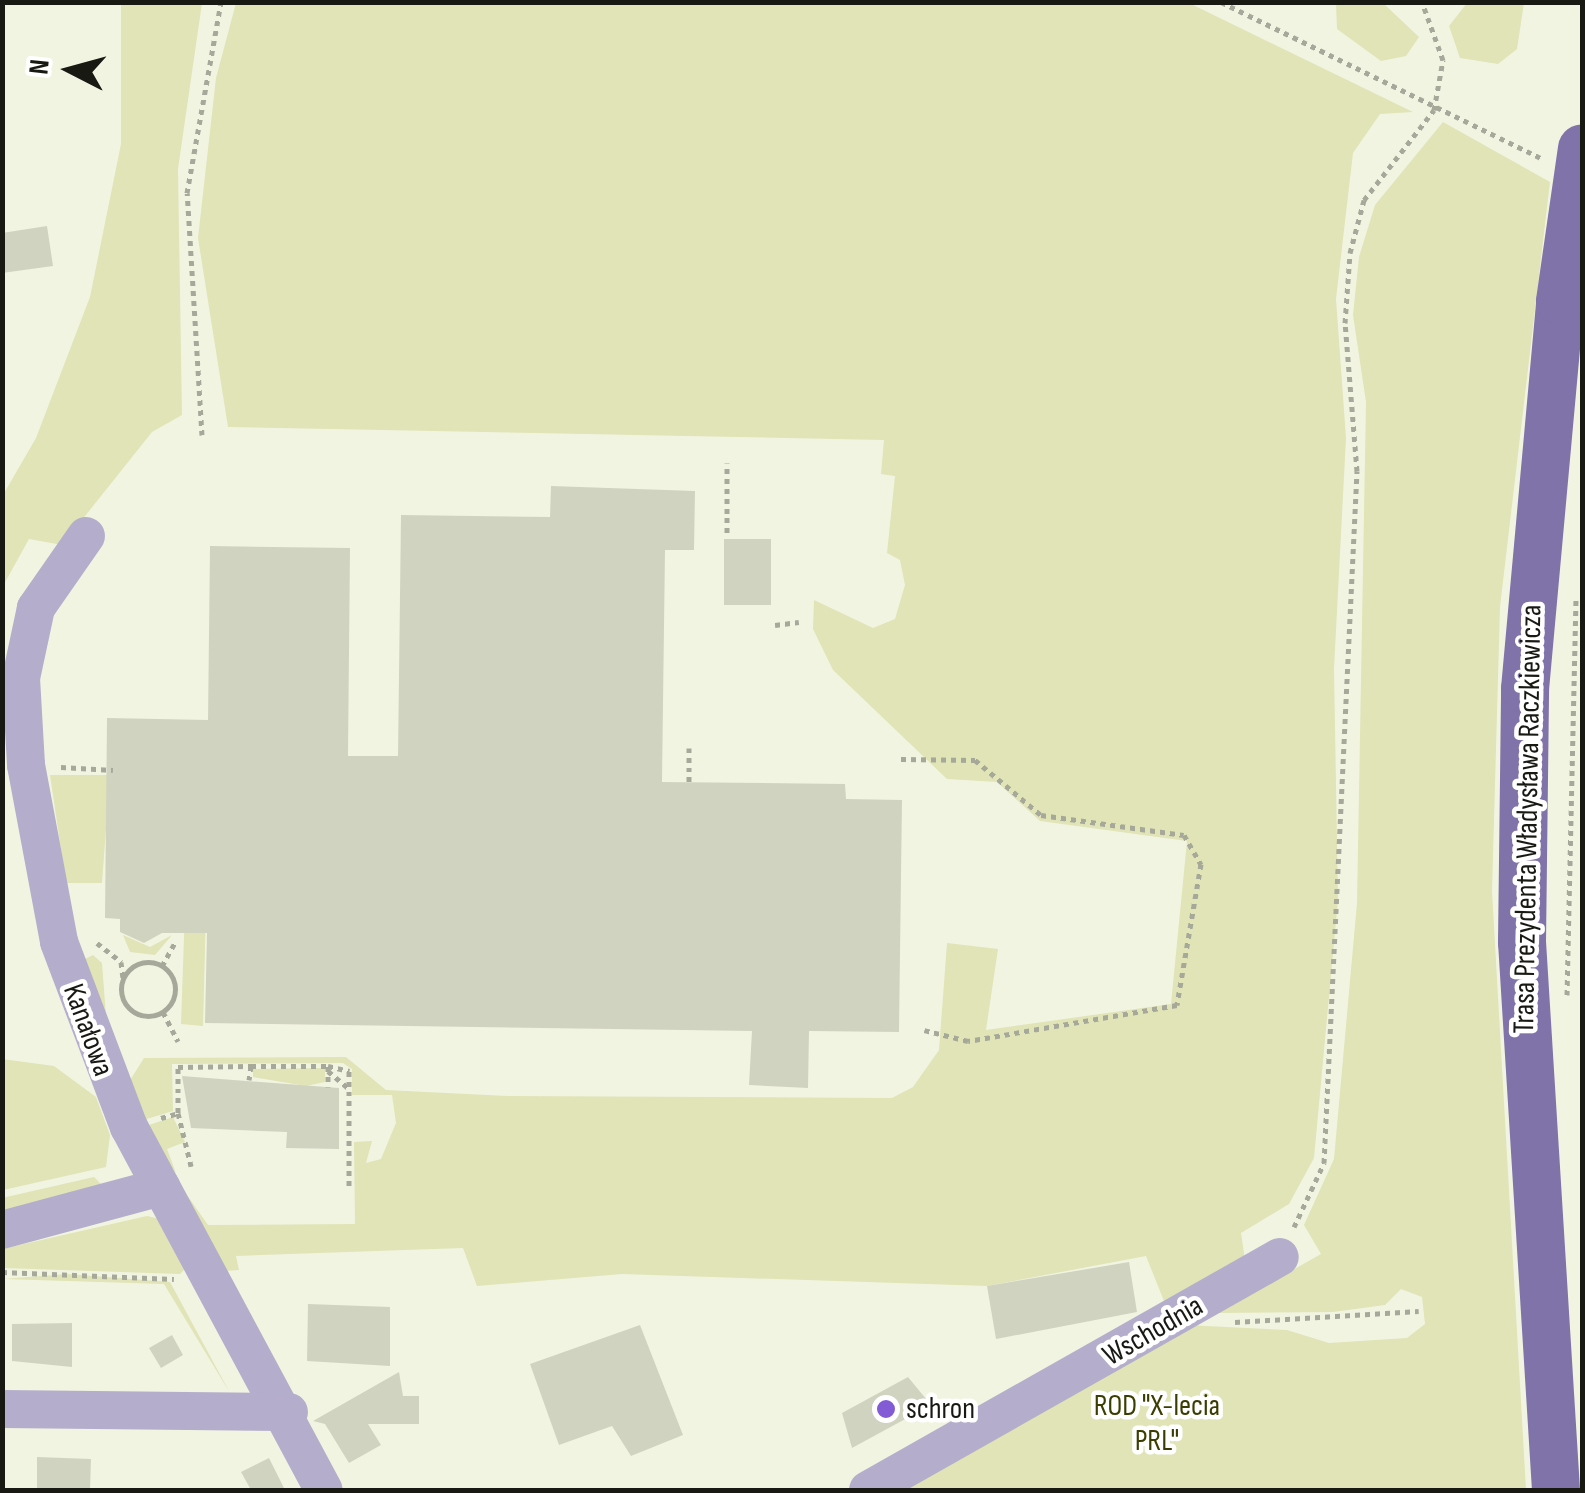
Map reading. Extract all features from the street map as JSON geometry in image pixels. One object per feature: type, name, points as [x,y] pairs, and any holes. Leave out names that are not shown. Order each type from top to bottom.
[{"type":"main road","name":"Trasa Prezydenta Władysława Raczkiewicza","points":[[1556,1490],[1522,942],[1525,689],[1560,300],[1566,156]]},
{"type":"street","name":"Kanałowa","points":[[86,536],[31,624],[21,678],[26,765],[67,971],[101,1070],[161,1187],[290,1412],[324,1490]]},
{"type":"street","points":[[2,1230],[161,1187]]},
{"type":"street","name":"Wschodnia","points":[[868,1490],[1280,1257]]},
{"type":"street","points":[[2,1409],[290,1412]]},
{"type":"path","points":[[202,434],[188,193],[221,2]]},
{"type":"path","points":[[1221,2],[1434,110],[1566,156]]},
{"type":"path","points":[[1280,1257],[1324,1163],[1357,471],[1345,323],[1350,252],[1364,200],[1434,110],[1443,60],[1422,2]]},
{"type":"path","points":[[726,463],[726,532]]},
{"type":"path","points":[[1568,1012],[1577,578]]},
{"type":"path","points":[[775,624],[799,622]]},
{"type":"path","points":[[689,748],[689,782]]},
{"type":"path","points":[[901,759],[975,760],[1041,815],[1184,835],[1201,864],[1176,1005],[968,1041],[924,1030]]},
{"type":"path","points":[[26,765],[113,770]]},
{"type":"path","points":[[162,966],[176,941]]},
{"type":"path","points":[[162,966],[135,965],[121,988],[138,1015],[163,1012]]},
{"type":"path","points":[[162,966],[175,990],[163,1012]]},
{"type":"path","points":[[163,1012],[178,1041]]},
{"type":"path","points":[[249,1080],[250,1066]]},
{"type":"path","points":[[178,1113],[178,1067],[348,1071],[350,1186]]},
{"type":"path","points":[[328,1068],[328,1088]]},
{"type":"path","points":[[328,1068],[348,1089]]},
{"type":"path","points":[[2,1272],[216,1281]]},
{"type":"path","points":[[1230,1322],[1419,1311]]},
{"type":"green space","points":[[121,3],[202,3],[178,169],[182,415],[152,432],[62,545],[29,539],[3,586],[3,495],[36,438],[90,297],[121,144]]},
{"type":"green space","points":[[236,3],[1189,3],[1413,112],[1380,114],[1353,153],[1336,299],[1346,438],[1334,669],[1338,900],[1314,1158],[1289,1204],[1241,1233],[1245,1260],[1166,1306],[1146,1256],[987,1286],[622,1274],[477,1286],[463,1248],[236,1256],[239,1270],[225,1271],[187,1195],[208,1225],[355,1224],[354,1142],[372,1141],[366,1163],[381,1159],[396,1123],[392,1095],[352,1095],[352,1069],[343,1063],[172,1064],[173,1111],[140,1121],[129,1082],[144,1058],[346,1057],[386,1090],[507,1096],[892,1098],[913,1087],[939,1050],[947,943],[998,949],[986,1030],[1171,1004],[1187,841],[1040,821],[997,782],[947,779],[833,670],[813,629],[814,600],[873,628],[895,619],[905,585],[900,560],[887,553],[895,476],[881,474],[884,440],[228,427],[198,238],[216,78]]},
{"type":"green space","points":[[1336,3],[1383,3],[1419,37],[1406,56],[1381,61],[1337,29]]},
{"type":"green space","points":[[1467,3],[1524,3],[1517,49],[1498,64],[1460,58],[1449,26]]},
{"type":"green space","name":"ROD \"X-lecia PRL\"","points":[[1443,122],[1550,182],[1500,607],[1492,891],[1526,1490],[901,1490],[1186,1325],[1287,1330],[1329,1343],[1407,1338],[1425,1324],[1422,1297],[1401,1289],[1385,1305],[1333,1312],[1217,1313],[1321,1254],[1304,1225],[1334,1159],[1357,903],[1366,402],[1353,315],[1359,257],[1375,205]]},
{"type":"green space","points":[[50,775],[110,775],[102,883],[66,883]]},
{"type":"green space","points":[[189,793],[209,794],[203,1026],[181,1024]]},
{"type":"green space","points":[[123,935],[150,947],[172,935],[155,955],[130,952]]},
{"type":"green space","points":[[93,955],[102,963],[106,1016],[85,959]]},
{"type":"green space","points":[[2,1059],[54,1066],[96,1097],[110,1135],[106,1167],[3,1190]]},
{"type":"green space","points":[[325,1068],[325,1082],[306,1086],[253,1077],[253,1069]]},
{"type":"green space","points":[[173,1117],[185,1142],[167,1149],[176,1173],[143,1127]]},
{"type":"green space","points":[[94,1177],[101,1184],[3,1214],[2,1198]]},
{"type":"green space","points":[[147,1216],[160,1219],[185,1269],[180,1274],[3,1268],[2,1249]]},
{"type":"green space","points":[[67,1274],[170,1282],[230,1393],[164,1284],[3,1279]]},
{"type":"building","points":[[47,226],[53,266],[2,273],[2,233]]},
{"type":"building","points":[[551,486],[695,491],[694,550],[665,550],[662,782],[845,784],[846,799],[902,800],[899,1032],[809,1031],[808,1088],[749,1085],[752,1031],[205,1023],[207,933],[162,933],[144,943],[120,932],[120,919],[105,918],[107,718],[208,720],[210,546],[350,548],[348,756],[398,756],[401,515],[550,517]]},
{"type":"building","points":[[724,539],[771,539],[771,605],[724,605]]},
{"type":"building","points":[[182,1076],[339,1088],[339,1149],[286,1148],[287,1132],[191,1128]]},
{"type":"building","points":[[1129,1262],[1137,1312],[996,1339],[987,1286]]},
{"type":"building","points":[[308,1304],[390,1307],[390,1366],[307,1361]]},
{"type":"building","points":[[72,1323],[72,1367],[12,1361],[12,1324]]},
{"type":"building","points":[[640,1325],[683,1435],[631,1456],[612,1426],[559,1445],[530,1364]]},
{"type":"building","points":[[172,1335],[183,1355],[161,1368],[149,1348]]},
{"type":"building","points":[[399,1372],[403,1396],[419,1396],[419,1424],[368,1424],[381,1445],[349,1463],[325,1424],[313,1421]]},
{"type":"building","name":"schron","points":[[908,1377],[931,1405],[852,1448],[842,1413]]},
{"type":"building","points":[[37,1457],[91,1459],[90,1490],[37,1490]]},
{"type":"building","points":[[269,1458],[285,1490],[251,1490],[241,1472]]},
{"type":"place","name":"schron","points":[[886,1409]]}]
